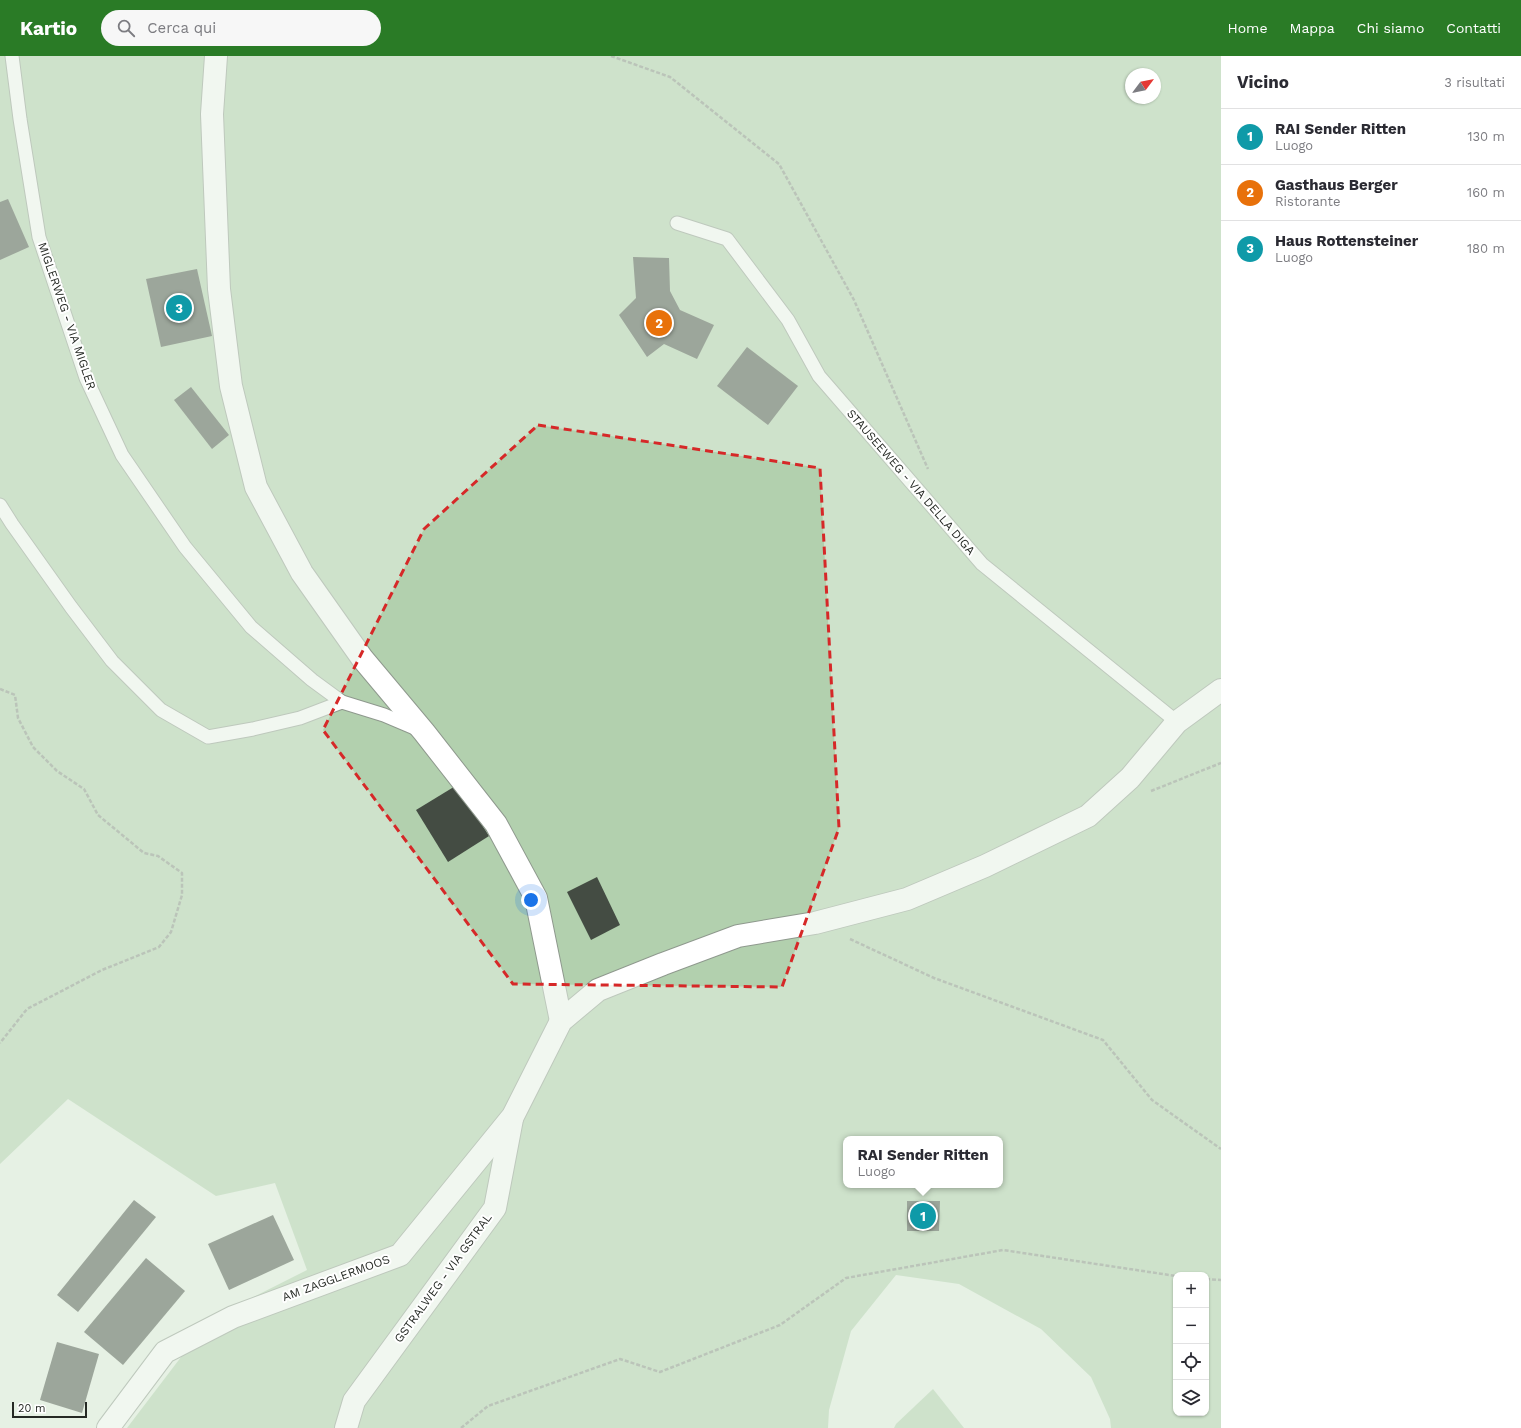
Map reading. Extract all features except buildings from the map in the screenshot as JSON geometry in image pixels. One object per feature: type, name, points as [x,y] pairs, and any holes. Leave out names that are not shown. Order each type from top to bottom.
[{"type":"street","name":"MIGLERWEG - VIA MIGLER","points":[[216,56],[212,114],[219,288],[231,386],[256,487],[302,573],[362,658],[424,732],[496,824],[536,898],[561,1021]]},
{"type":"street","points":[[561,1021],[598,990],[663,964],[738,936],[815,923],[907,899],[985,866],[1088,816],[1130,778],[1177,722],[1221,690]]},
{"type":"street","name":"AM ZAGGLERMOOS","points":[[108,1428],[165,1352],[233,1317],[400,1255],[513,1116],[561,1021]]},
{"type":"street","name":"GSTRALWEG - VIA GSTRAL","points":[[346,1428],[354,1401],[495,1208],[513,1116]]},
{"type":"lane","name":"MIGLERWEG - VIA MIGLER","points":[[12,56],[20,119],[39,237],[86,378],[122,455],[185,547],[251,627],[312,680],[342,702],[384,715],[424,732]]},
{"type":"lane","name":"STAUSEEWEG - VIA DELLA DIGA","points":[[677,223],[727,239],[788,320],[819,376],[982,564],[1177,722]]},
{"type":"lane","points":[[0,505],[66,600],[112,661],[161,710],[208,737],[253,729],[300,718],[342,702]]},
{"type":"path","points":[[611,56],[670,77],[779,164],[854,300],[930,474]]},
{"type":"path","points":[[0,689],[15,696],[18,718],[33,747],[57,771],[84,789],[98,815],[144,853],[158,856],[182,873],[182,896],[171,932],[159,947],[102,970],[27,1009],[0,1043]]},
{"type":"path","points":[[1147,792],[1221,763]]},
{"type":"path","points":[[815,923],[934,978],[1103,1040],[1152,1100],[1221,1149]]},
{"type":"path","points":[[461,1428],[488,1406],[620,1359],[660,1372],[780,1326],[846,1278],[1003,1250],[1173,1276]]},
{"type":"path","points":[[1209,1279],[1221,1280]]},
{"type":"highlighted area","points":[[538,425],[820,468],[839,828],[782,987],[513,984],[323,730],[424,529]]},
{"type":"green space","points":[[0,56],[1221,56],[1221,1428],[1111,1428],[1110,1419],[1091,1377],[1041,1329],[959,1284],[896,1275],[851,1331],[829,1410],[828,1428],[127,1428],[210,1319],[307,1270],[275,1183],[216,1196],[68,1099],[0,1164]]},
{"type":"green space","points":[[933,1389],[964,1428],[894,1428],[896,1424]]},
{"type":"place","name":"Haus Rottensteiner","points":[[179,308]]},
{"type":"place","name":"Gasthaus Berger","points":[[659,323]]},
{"type":"place","name":"RAI Sender Ritten","points":[[923,1216]]}]
